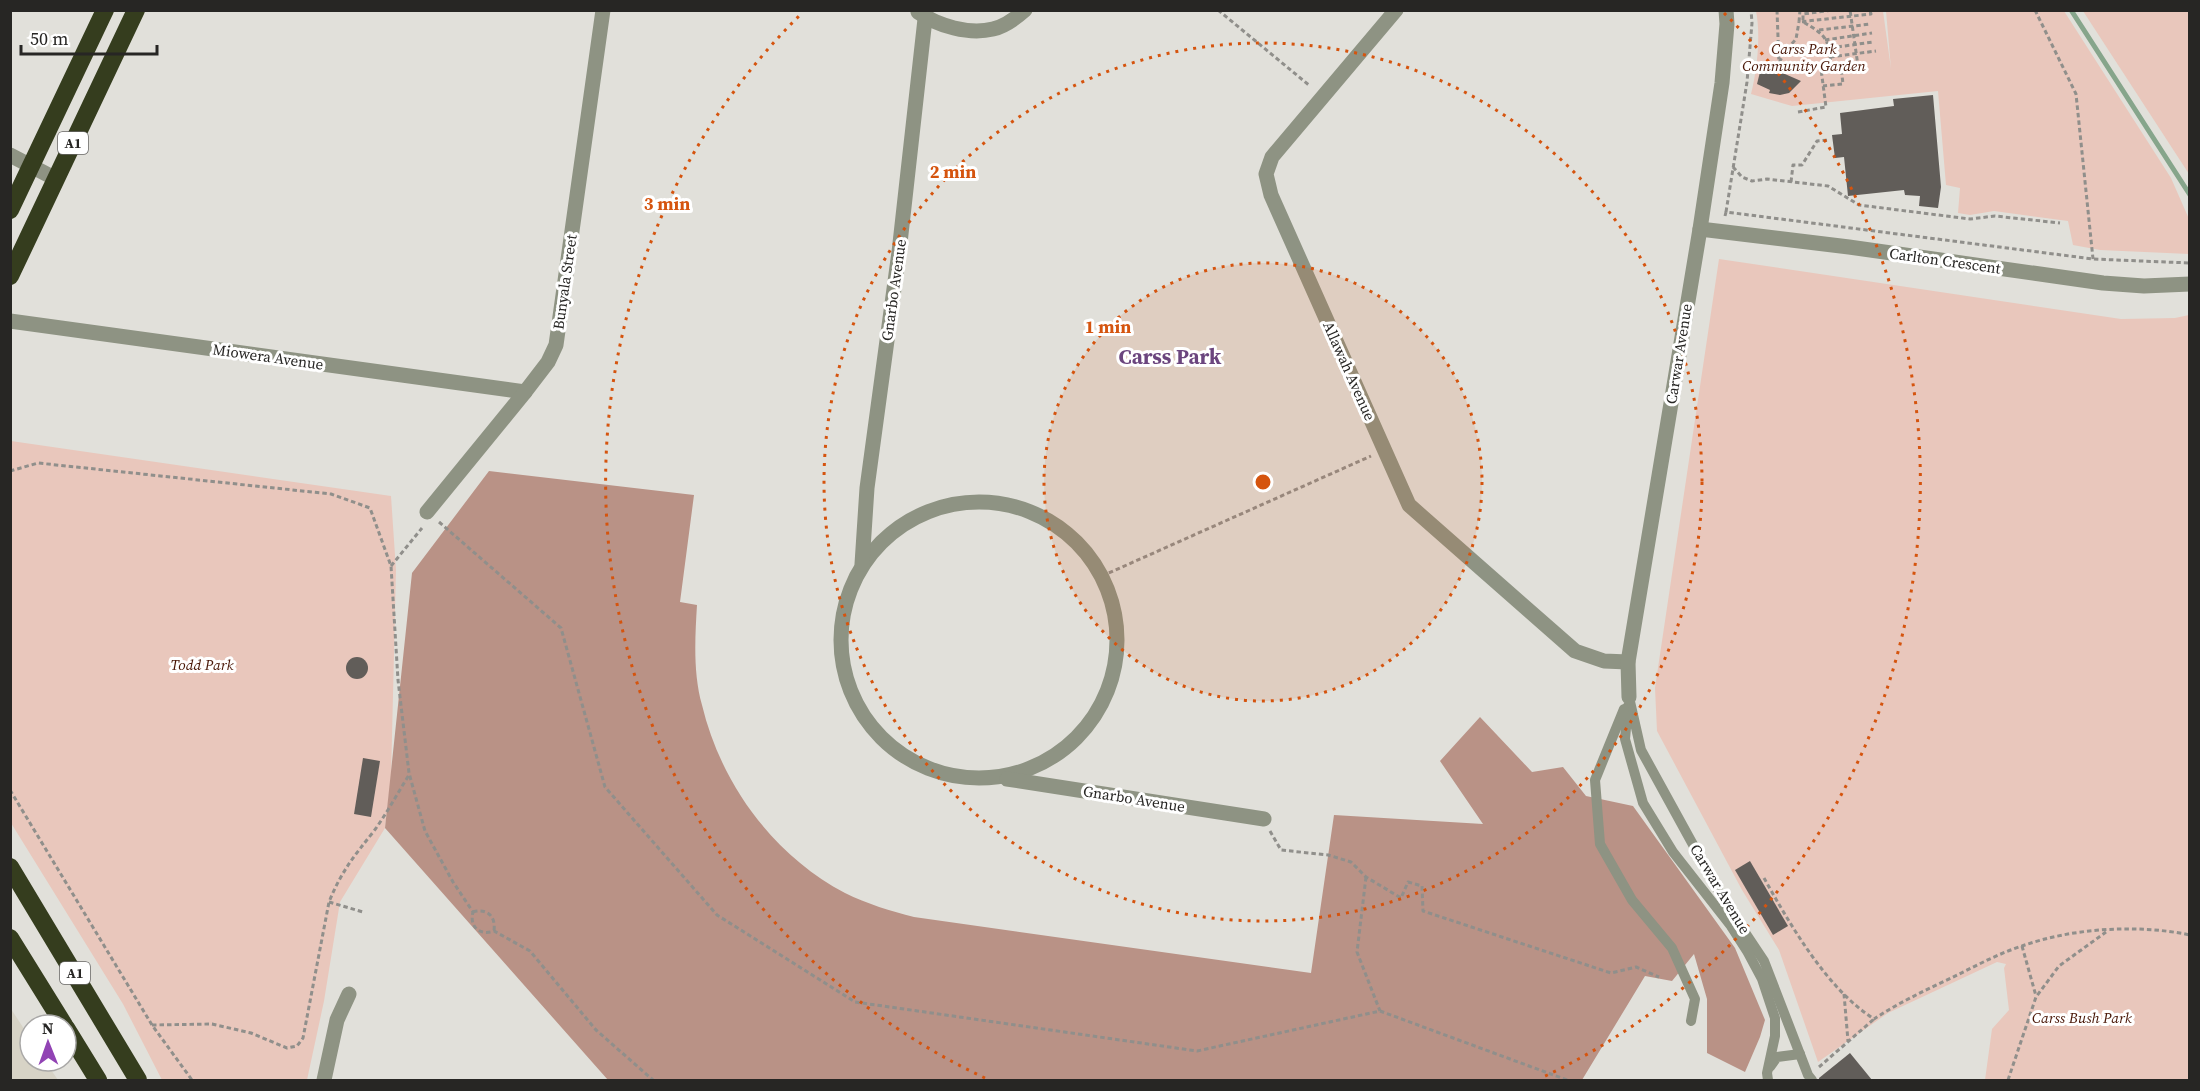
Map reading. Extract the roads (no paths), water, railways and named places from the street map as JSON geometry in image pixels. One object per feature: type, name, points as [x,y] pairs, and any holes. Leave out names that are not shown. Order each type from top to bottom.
[{"type":"highway","name":"A1","points":[[10,210],[105,10]]},
{"type":"highway","name":"A1","points":[[10,276],[136,10]]},
{"type":"highway","name":"A1","points":[[10,867],[138,1080]]},
{"type":"highway","name":"A1","points":[[10,938],[57,1013]]},
{"type":"highway","name":"A1","points":[[78,1047],[98,1080]]},
{"type":"street","name":"Bunyala Street","points":[[429,513],[548,362],[556,345],[603,10]]},
{"type":"street","points":[[922,13],[960,30],[978,31],[993,29],[1010,22],[1025,10]]},
{"type":"street","name":"Allawah Avenue","points":[[1396,10],[1272,157],[1266,174],[1271,195],[1409,505],[1575,651],[1604,661],[1628,662]]},
{"type":"street","name":"Carwar Avenue","points":[[1629,697],[1628,662],[1722,83],[1726,10]]},
{"type":"street","name":"Gnarbo Avenue","points":[[862,564],[867,488],[899,252],[922,13]]},
{"type":"street","points":[[10,155],[56,179]]},
{"type":"street","name":"Carlton Crescent","points":[[1700,229],[1849,247],[2103,283],[2144,286],[2190,284]]},
{"type":"street","name":"Miowera Avenue","points":[[10,321],[525,392]]},
{"type":"street","name":"Gnarbo Avenue","points":[[1004,779],[1050,761],[1067,748],[1094,717],[1111,679],[1115,660],[1116,619],[1102,576],[1077,541],[1044,518],[1027,510],[984,501],[960,503],[924,513],[888,535],[851,580],[844,602],[841,628],[844,671],[853,697],[864,716],[891,747],[933,770],[958,776],[1004,779],[1264,819]]},
{"type":"street","points":[[324,1080],[337,1020],[349,994]]},
{"type":"lane","points":[[1629,697],[1595,780],[1600,844],[1632,900],[1672,948],[1695,999],[1691,1021]]},
{"type":"lane","name":"Carwar Avenue","points":[[1629,697],[1641,750],[1724,901],[1764,961],[1812,1080]]},
{"type":"lane","name":"Carwar Avenue","points":[[1629,697],[1625,739],[1643,803],[1673,852],[1731,926],[1762,979],[1775,1018],[1775,1036],[1768,1077]]},
{"type":"lane","points":[[1768,1077],[1777,1057],[1800,1054]]},
{"type":"waterway","points":[[2071,10],[2190,195]]},
{"type":"district","name":"Carss Park","points":[[1170,357]]},
{"type":"park label","name":"Carss Park Community Garden","points":[[1804,58]]},
{"type":"park label","name":"Todd Park","points":[[202,665]]},
{"type":"park label","name":"Carss Bush Park","points":[[2082,1018]]}]
